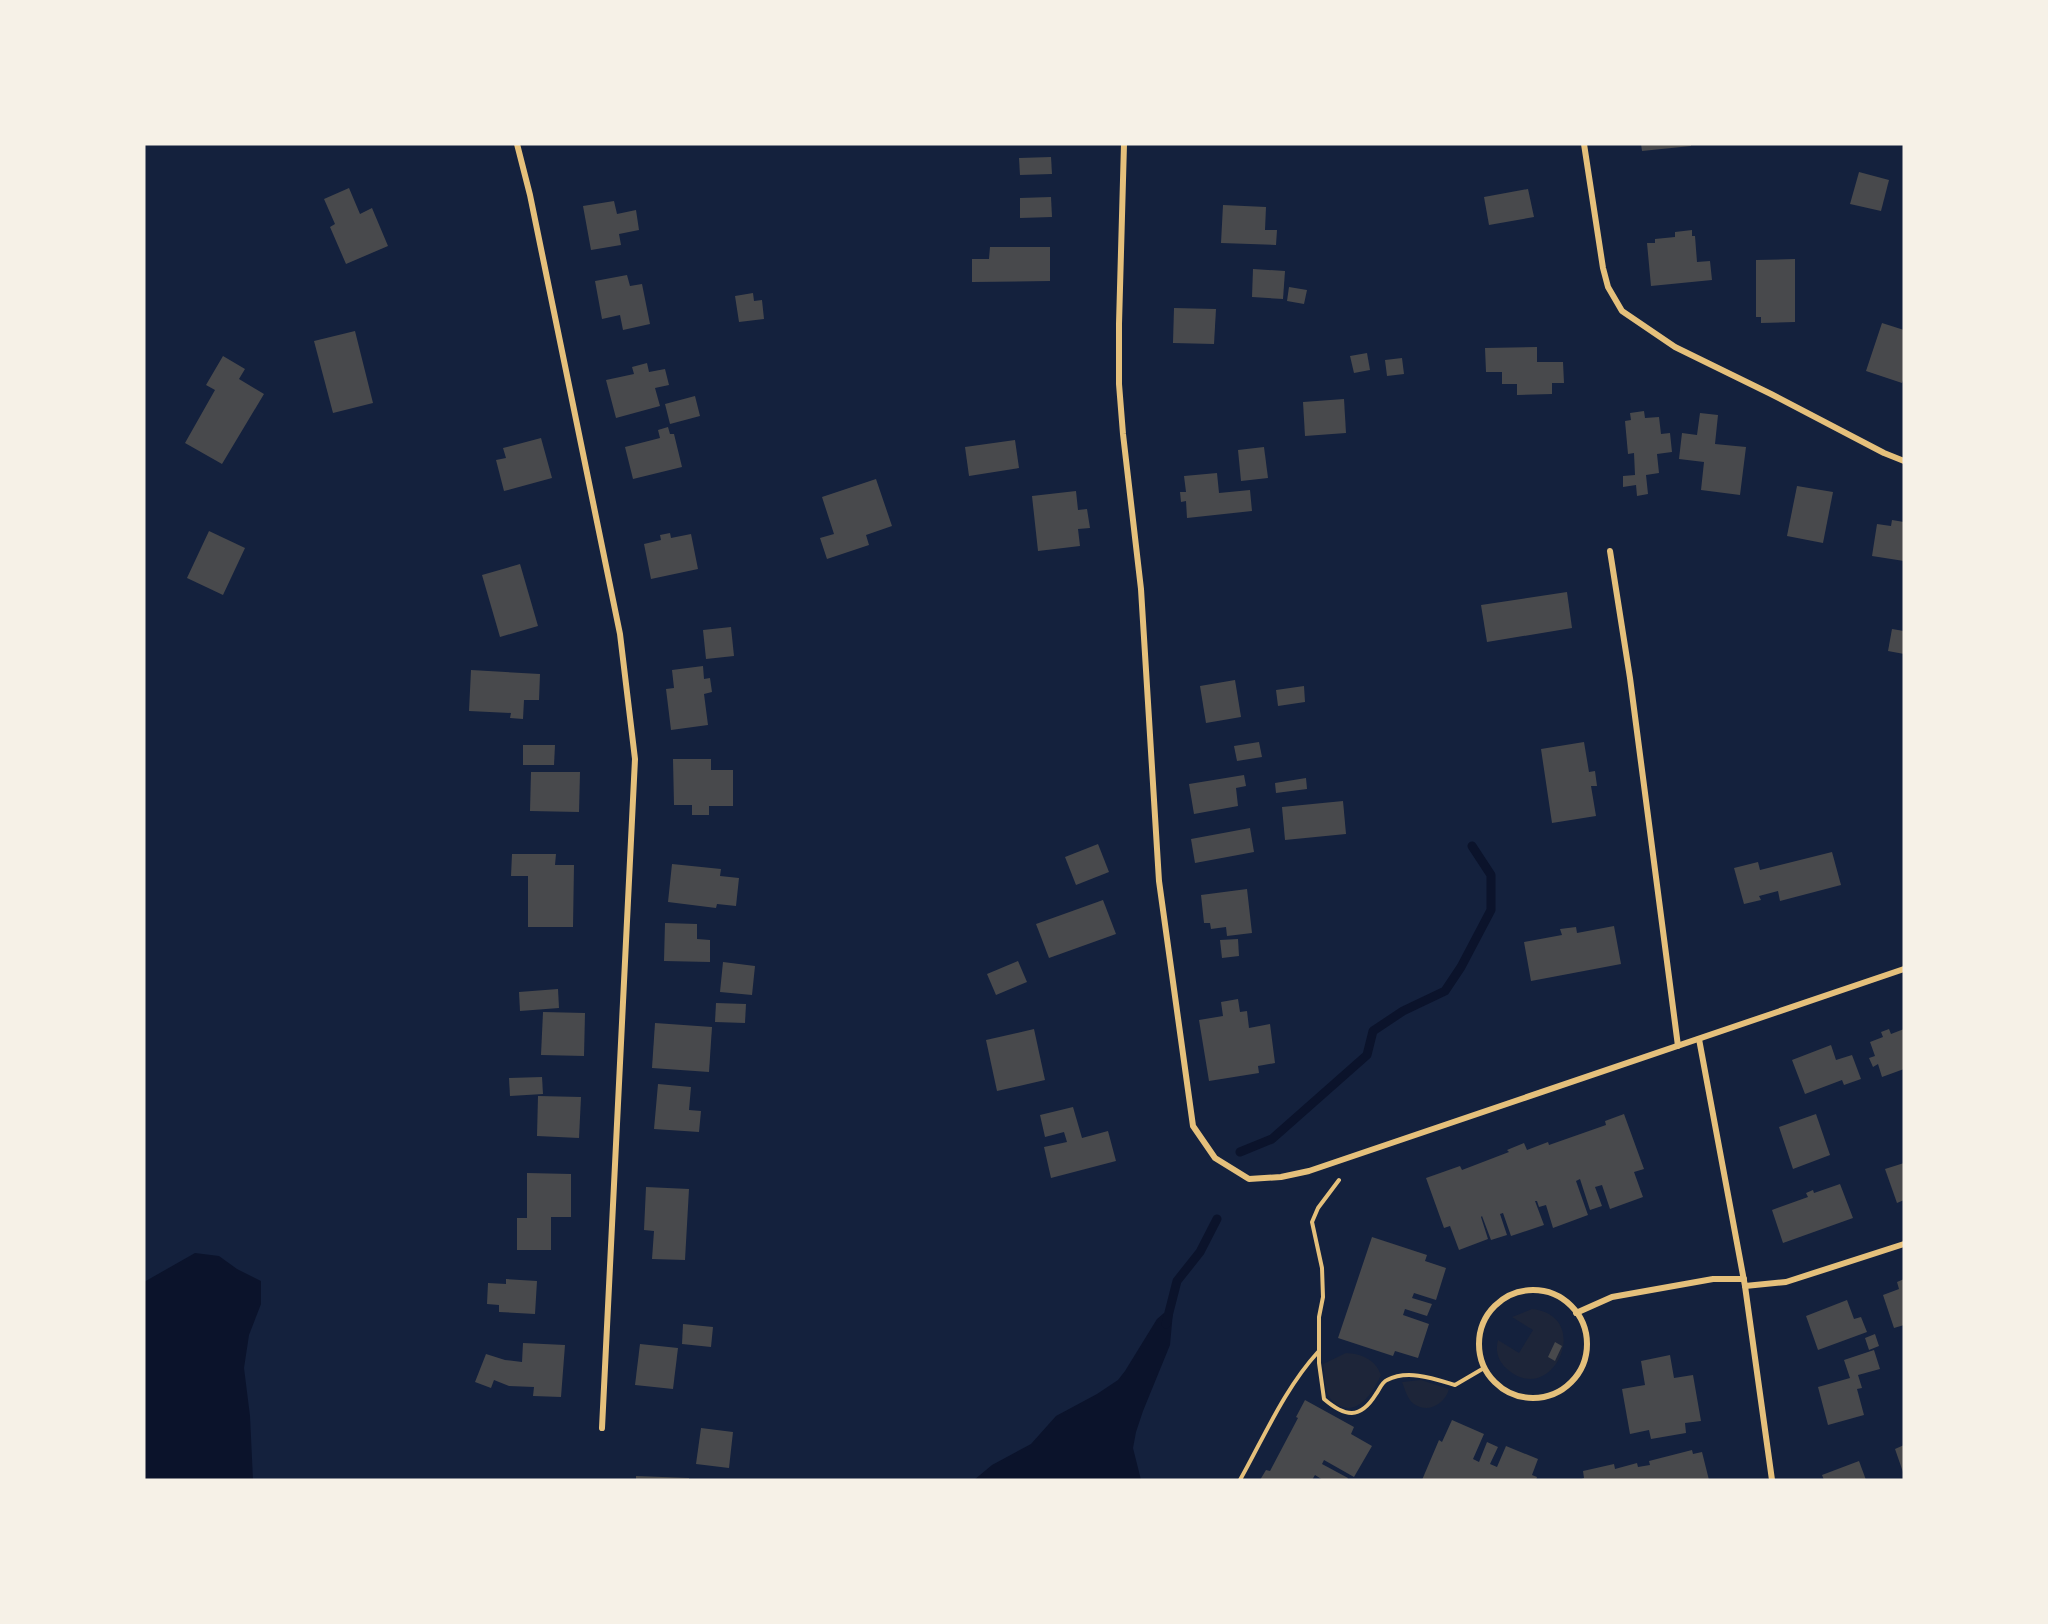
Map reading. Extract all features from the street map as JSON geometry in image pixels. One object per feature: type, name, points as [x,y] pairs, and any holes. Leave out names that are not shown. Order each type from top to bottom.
[{"type":"street","points":[[518,144],[620,634],[635,759],[602,1428]]},
{"type":"street","points":[[1124,144],[1119,384],[1123,442],[1141,589],[1159,881],[1193,1126],[1215,1158],[1249,1179],[1281,1177],[1309,1171],[1904,969]]},
{"type":"street","points":[[1584,144],[1603,268],[1608,287],[1622,311],[1675,347],[1904,461]]},
{"type":"street","points":[[1610,551],[1630,678],[1678,1046]]},
{"type":"street","points":[[1699,1039],[1744,1283],[1772,1480]]},
{"type":"street","points":[[1576,1312],[1612,1297],[1713,1279],[1744,1283],[1786,1282],[1904,1244]]},
{"type":"street","points":[[1521,1292],[1547,1292],[1556,1295],[1576,1312],[1586,1338],[1586,1352],[1576,1376],[1557,1392],[1534,1399],[1521,1397],[1499,1386],[1484,1368],[1479,1350],[1482,1328],[1492,1310],[1506,1298],[1521,1292]]},
{"type":"path","points":[[1361,1153],[1317,1208],[1312,1222],[1322,1268],[1323,1297],[1319,1317],[1319,1351],[1324,1399],[1341,1412],[1349,1414],[1358,1412],[1367,1406],[1385,1380],[1415,1376],[1455,1385],[1484,1368]]},
{"type":"path","points":[[1240,1480],[1290,1391],[1308,1363],[1319,1351]]},
{"type":"shaded area","points":[[195,1253],[219,1256],[237,1269],[261,1281],[261,1304],[249,1335],[244,1368],[250,1416],[253,1480],[144,1480],[144,1282]]},
{"type":"shaded area","points":[[1532,1309],[1551,1315],[1561,1327],[1564,1342],[1560,1357],[1551,1369],[1539,1377],[1524,1378],[1501,1363],[1497,1344],[1498,1340],[1519,1353],[1533,1330],[1512,1317]]},
{"type":"shaded area","points":[[1173,1312],[1170,1345],[1136,1432],[1133,1448],[1141,1480],[974,1480],[992,1465],[1031,1444],[1056,1416],[1118,1380],[1157,1319],[1164,1313]]},
{"type":"shaded area","points":[[1346,1353],[1372,1361],[1381,1375],[1360,1404],[1347,1408],[1336,1404],[1329,1396],[1325,1386],[1323,1364]]},
{"type":"shaded area","points":[[1421,1380],[1449,1389],[1440,1403],[1425,1408],[1412,1402],[1402,1382]]},
{"type":"building","points":[[1641,144],[1691,144],[1691,146],[1642,151]]},
{"type":"building","points":[[1051,157],[1052,174],[1020,175],[1019,158]]},
{"type":"building","points":[[1859,172],[1889,180],[1881,211],[1850,204]]},
{"type":"building","points":[[349,188],[360,214],[372,208],[388,246],[346,264],[330,227],[335,224],[324,199]]},
{"type":"building","points":[[1528,189],[1534,217],[1489,225],[1484,197]]},
{"type":"building","points":[[1051,197],[1052,217],[1020,218],[1020,198]]},
{"type":"building","points":[[614,201],[617,214],[636,210],[639,230],[619,234],[621,245],[591,250],[583,206]]},
{"type":"building","points":[[1223,205],[1266,207],[1265,230],[1277,230],[1276,245],[1221,243]]},
{"type":"building","points":[[1692,230],[1692,236],[1695,236],[1697,262],[1710,261],[1712,280],[1651,286],[1647,243],[1655,243],[1655,239],[1675,237],[1675,232]]},
{"type":"building","points":[[990,247],[1050,247],[1050,281],[972,282],[972,259],[989,259]]},
{"type":"building","points":[[1795,259],[1795,322],[1761,323],[1761,317],[1756,317],[1756,260]]},
{"type":"building","points":[[1253,269],[1285,271],[1283,299],[1252,297]]},
{"type":"building","points":[[627,275],[630,286],[642,284],[650,324],[623,330],[620,315],[602,319],[595,281]]},
{"type":"building","points":[[1289,287],[1307,290],[1304,304],[1287,301]]},
{"type":"building","points":[[753,293],[754,301],[762,300],[764,319],[739,322],[735,296]]},
{"type":"building","points":[[1174,308],[1216,309],[1214,344],[1173,343]]},
{"type":"building","points":[[1882,323],[1904,330],[1902,383],[1866,371]]},
{"type":"building","points":[[355,331],[373,403],[333,413],[314,341]]},
{"type":"building","points":[[1537,347],[1537,362],[1563,362],[1564,383],[1552,383],[1552,394],[1517,395],[1517,384],[1502,384],[1502,372],[1486,372],[1485,348]]},
{"type":"building","points":[[1367,353],[1370,370],[1354,373],[1350,356]]},
{"type":"building","points":[[223,356],[245,369],[239,379],[264,394],[222,464],[185,443],[215,390],[206,385]]},
{"type":"building","points":[[1402,358],[1404,374],[1387,376],[1385,360]]},
{"type":"building","points":[[647,363],[649,372],[665,369],[669,385],[655,388],[660,406],[616,418],[606,380],[634,374],[632,367]]},
{"type":"building","points":[[695,396],[700,416],[670,424],[665,404]]},
{"type":"building","points":[[1344,399],[1346,433],[1305,436],[1303,402]]},
{"type":"building","points":[[1644,411],[1645,418],[1659,417],[1661,434],[1670,433],[1672,452],[1657,454],[1659,473],[1646,475],[1648,494],[1637,496],[1636,485],[1623,487],[1623,476],[1635,475],[1634,453],[1628,454],[1625,421],[1631,420],[1630,413]]},
{"type":"building","points":[[1700,413],[1718,415],[1715,444],[1746,447],[1740,495],[1701,490],[1704,462],[1679,459],[1682,433],[1697,435]]},
{"type":"building","points":[[668,427],[670,434],[674,434],[682,467],[633,479],[625,447],[660,438],[658,430]]},
{"type":"building","points":[[541,438],[552,478],[504,491],[496,460],[506,458],[503,448]]},
{"type":"building","points":[[1015,440],[1019,468],[969,476],[965,447]]},
{"type":"building","points":[[1264,447],[1268,478],[1241,481],[1238,450]]},
{"type":"building","points":[[1217,473],[1219,493],[1250,490],[1252,511],[1187,518],[1186,501],[1181,502],[1180,492],[1186,492],[1184,476]]},
{"type":"building","points":[[876,479],[892,526],[866,535],[869,545],[827,559],[820,538],[834,534],[822,497]]},
{"type":"building","points":[[1797,486],[1833,492],[1823,543],[1787,536]]},
{"type":"building","points":[[1076,491],[1078,510],[1087,509],[1090,528],[1078,529],[1080,546],[1038,551],[1032,496]]},
{"type":"building","points":[[1892,520],[1904,522],[1904,561],[1872,556],[1877,524],[1891,526]]},
{"type":"building","points":[[209,531],[245,548],[223,595],[187,578]]},
{"type":"building","points":[[670,533],[671,538],[691,534],[698,569],[651,579],[644,544],[661,540],[660,535]]},
{"type":"building","points":[[520,564],[538,626],[500,637],[482,575]]},
{"type":"building","points":[[1567,592],[1572,628],[1487,642],[1481,605]]},
{"type":"building","points":[[731,627],[734,656],[706,659],[703,630]]},
{"type":"building","points":[[1892,629],[1904,631],[1904,654],[1888,651]]},
{"type":"building","points":[[703,666],[704,679],[710,678],[712,692],[704,694],[708,725],[671,730],[666,689],[674,688],[672,670]]},
{"type":"building","points":[[471,670],[540,674],[539,700],[524,700],[523,719],[510,718],[511,713],[469,711]]},
{"type":"building","points":[[1235,680],[1241,717],[1206,723],[1200,686]]},
{"type":"building","points":[[1304,686],[1305,702],[1278,706],[1276,690]]},
{"type":"building","points":[[1259,742],[1262,757],[1237,761],[1234,746]]},
{"type":"building","points":[[1584,742],[1589,772],[1595,771],[1597,786],[1591,786],[1596,816],[1552,823],[1541,749]]},
{"type":"building","points":[[523,745],[555,745],[554,765],[523,765]]},
{"type":"building","points":[[673,759],[711,759],[711,770],[733,770],[733,806],[709,806],[709,815],[692,815],[692,805],[674,805]]},
{"type":"building","points":[[531,772],[580,772],[579,812],[530,811]]},
{"type":"building","points":[[1244,775],[1246,786],[1236,788],[1238,806],[1194,814],[1189,784]]},
{"type":"building","points":[[1306,778],[1307,789],[1276,793],[1275,783]]},
{"type":"building","points":[[1343,801],[1346,834],[1285,840],[1282,807]]},
{"type":"building","points":[[1250,828],[1254,852],[1195,863],[1191,839]]},
{"type":"building","points":[[1098,844],[1109,872],[1076,885],[1065,857]]},
{"type":"building","points":[[1832,852],[1841,885],[1780,901],[1778,891],[1759,896],[1761,900],[1744,904],[1734,868],[1758,862],[1760,870]]},
{"type":"building","points":[[512,854],[556,854],[555,865],[574,865],[573,927],[528,927],[528,876],[511,876]]},
{"type":"building","points":[[672,864],[721,869],[720,876],[739,878],[736,906],[717,904],[716,908],[668,902]]},
{"type":"building","points":[[1247,889],[1252,933],[1227,936],[1226,927],[1211,929],[1210,923],[1204,923],[1201,895]]},
{"type":"building","points":[[1103,900],[1116,934],[1049,958],[1036,924]]},
{"type":"building","points":[[665,923],[697,924],[697,939],[710,940],[710,962],[664,961]]},
{"type":"building","points":[[1614,926],[1621,964],[1531,981],[1524,942],[1562,935],[1560,929],[1576,927],[1577,933]]},
{"type":"building","points":[[1238,939],[1239,956],[1222,958],[1220,940]]},
{"type":"building","points":[[1018,961],[1027,982],[996,995],[987,974]]},
{"type":"building","points":[[723,962],[755,966],[752,995],[720,992]]},
{"type":"building","points":[[558,989],[559,1008],[520,1011],[519,992]]},
{"type":"building","points":[[1238,999],[1240,1012],[1247,1011],[1249,1028],[1270,1024],[1275,1063],[1258,1066],[1259,1073],[1209,1081],[1199,1020],[1223,1016],[1221,1002]]},
{"type":"building","points":[[716,1003],[746,1004],[745,1023],[715,1022]]},
{"type":"building","points":[[543,1012],[585,1013],[584,1056],[541,1055]]},
{"type":"building","points":[[655,1023],[712,1027],[709,1072],[652,1068]]},
{"type":"building","points":[[1034,1029],[1045,1080],[997,1091],[986,1040]]},
{"type":"building","points":[[1889,1029],[1891,1034],[1904,1029],[1904,1069],[1882,1077],[1878,1064],[1873,1067],[1869,1058],[1875,1056],[1870,1042],[1883,1037],[1881,1032]]},
{"type":"building","points":[[1831,1045],[1836,1060],[1852,1055],[1861,1079],[1844,1085],[1842,1080],[1805,1094],[1792,1060]]},
{"type":"building","points":[[542,1077],[543,1094],[510,1096],[509,1078]]},
{"type":"building","points":[[658,1084],[691,1087],[689,1110],[701,1111],[699,1132],[654,1129]]},
{"type":"building","points":[[538,1096],[581,1097],[579,1138],[537,1136]]},
{"type":"building","points":[[1073,1107],[1082,1138],[1108,1131],[1116,1161],[1051,1178],[1044,1147],[1067,1142],[1064,1132],[1045,1137],[1040,1115]]},
{"type":"building","points":[[1624,1114],[1644,1169],[1634,1172],[1643,1197],[1610,1209],[1602,1185],[1595,1187],[1602,1206],[1590,1210],[1580,1179],[1576,1181],[1588,1215],[1553,1228],[1546,1205],[1539,1207],[1535,1201],[1544,1225],[1511,1236],[1503,1213],[1500,1214],[1507,1235],[1491,1240],[1482,1216],[1488,1239],[1459,1250],[1450,1226],[1444,1228],[1426,1178],[1460,1166],[1462,1170],[1509,1152],[1507,1150],[1524,1143],[1527,1150],[1548,1142],[1549,1145],[1606,1125],[1605,1121]]},
{"type":"building","points":[[1816,1114],[1830,1155],[1793,1169],[1779,1127]]},
{"type":"building","points":[[1904,1163],[1904,1200],[1897,1203],[1885,1169]]},
{"type":"building","points":[[527,1173],[571,1174],[571,1217],[551,1217],[551,1250],[517,1250],[517,1218],[527,1218]]},
{"type":"building","points":[[1840,1184],[1853,1218],[1783,1243],[1772,1210],[1808,1197],[1806,1193],[1813,1190],[1814,1193]]},
{"type":"building","points":[[646,1187],[689,1189],[685,1260],[652,1259],[654,1231],[644,1230]]},
{"type":"building","points":[[1372,1237],[1427,1255],[1425,1261],[1446,1268],[1436,1300],[1414,1293],[1412,1298],[1432,1304],[1427,1316],[1405,1309],[1403,1315],[1429,1324],[1418,1358],[1395,1351],[1393,1356],[1338,1338]]},
{"type":"building","points":[[506,1279],[537,1281],[535,1314],[499,1312],[499,1305],[487,1304],[488,1283],[506,1284]]},
{"type":"building","points":[[1904,1279],[1904,1325],[1894,1328],[1883,1295],[1899,1289],[1897,1282]]},
{"type":"building","points":[[1847,1300],[1854,1319],[1861,1317],[1867,1332],[1818,1350],[1806,1316]]},
{"type":"building","points":[[683,1324],[713,1327],[711,1347],[682,1344]]},
{"type":"building","points":[[1875,1334],[1879,1346],[1869,1350],[1865,1338]]},
{"type":"building","points":[[1555,1342],[1562,1346],[1555,1361],[1548,1357]]},
{"type":"building","points":[[523,1343],[565,1345],[561,1397],[533,1396],[534,1387],[509,1386],[494,1380],[491,1388],[475,1382],[486,1354],[522,1362]]},
{"type":"building","points":[[640,1344],[678,1348],[673,1389],[635,1385]]},
{"type":"building","points":[[1874,1350],[1880,1369],[1858,1375],[1862,1388],[1857,1389],[1864,1415],[1828,1425],[1818,1387],[1850,1378],[1844,1360]]},
{"type":"building","points":[[1670,1355],[1674,1378],[1693,1375],[1701,1421],[1685,1423],[1686,1433],[1651,1439],[1649,1430],[1630,1434],[1622,1389],[1645,1385],[1641,1361]]},
{"type":"building","points":[[1305,1400],[1354,1427],[1351,1434],[1372,1446],[1354,1477],[1324,1460],[1322,1464],[1348,1478],[1347,1480],[1323,1480],[1315,1475],[1312,1480],[1260,1480],[1266,1470],[1270,1471]]},
{"type":"building","points":[[1452,1420],[1484,1434],[1473,1459],[1479,1462],[1487,1442],[1498,1447],[1490,1464],[1497,1467],[1506,1446],[1538,1459],[1532,1475],[1537,1477],[1536,1480],[1422,1480],[1439,1440],[1442,1442]]},
{"type":"building","points":[[701,1428],[733,1432],[729,1468],[696,1464]]},
{"type":"building","points":[[1904,1445],[1904,1475],[1895,1449]]},
{"type":"building","points":[[1692,1450],[1693,1454],[1702,1452],[1709,1480],[1579,1480],[1584,1478],[1583,1471],[1614,1464],[1615,1469],[1637,1463],[1638,1467],[1650,1465],[1649,1461]]},
{"type":"building","points":[[1859,1461],[1866,1480],[1824,1480],[1822,1475]]},
{"type":"building","points":[[636,1476],[689,1478],[689,1480],[636,1480]]},
{"type":"waterway","points":[[1240,1152],[1272,1139],[1367,1055],[1373,1031],[1403,1011],[1445,991],[1461,967],[1491,910],[1491,875],[1472,846]]},
{"type":"waterway","points":[[1166,1324],[1177,1281],[1200,1252],[1217,1219]]}]
